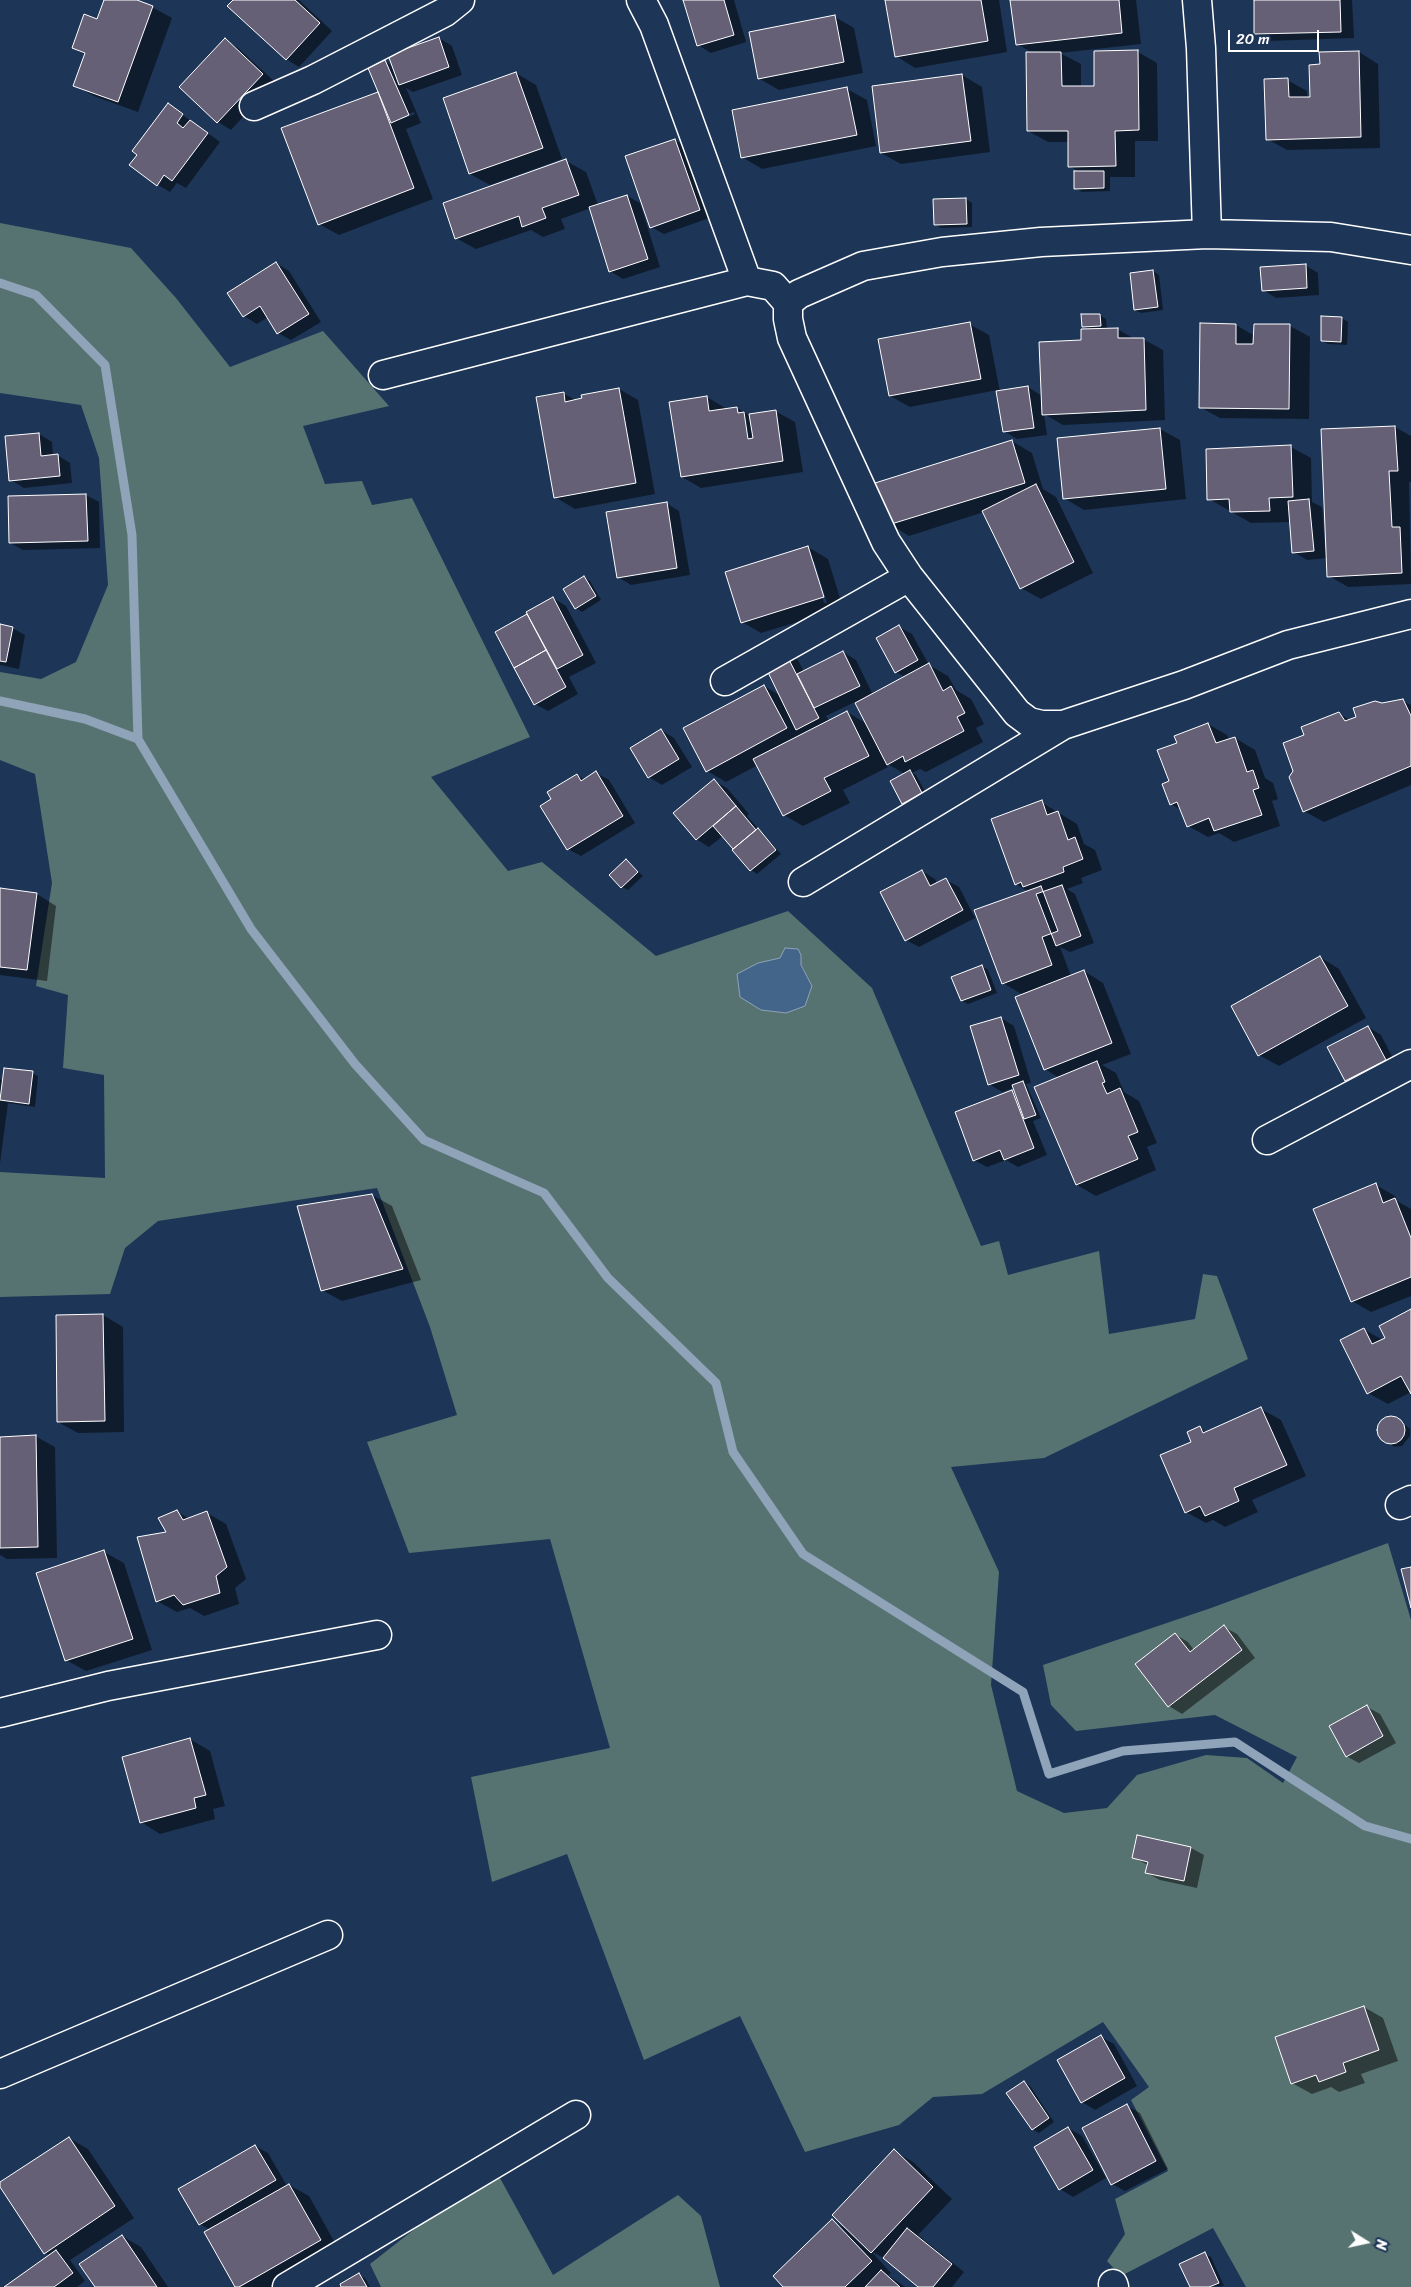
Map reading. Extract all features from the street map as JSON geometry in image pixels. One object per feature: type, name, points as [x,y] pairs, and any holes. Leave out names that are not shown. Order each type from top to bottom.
[{"type":"street","points":[[254,106],[313,80],[445,12],[460,0]]},
{"type":"street","points":[[641,0],[654,25],[747,281]]},
{"type":"street","points":[[1197,0],[1201,48],[1207,234]]},
{"type":"street","points":[[788,303],[799,294],[863,266],[897,258],[1041,242],[1207,234],[1331,237],[1411,250]]},
{"type":"street","points":[[383,374],[747,281],[773,286],[788,303],[788,319],[792,338],[886,542],[909,578],[1017,713],[1029,722],[1042,725],[1063,724]]},
{"type":"street","points":[[725,681],[909,578]]},
{"type":"street","points":[[803,882],[1063,724],[1184,685],[1288,645],[1411,614]]},
{"type":"street","points":[[1268,1140],[1411,1064]]},
{"type":"street","points":[[0,1713],[108,1686],[377,1635]]},
{"type":"street","points":[[0,2074],[328,1935]]},
{"type":"street","points":[[287,2287],[576,2115]]},
{"type":"green space","points":[[0,223],[131,248],[176,298],[230,367],[323,331],[389,406],[303,426],[325,484],[362,481],[372,505],[412,498],[530,737],[431,777],[508,871],[542,862],[656,956],[788,911],[872,988],[981,1246],[999,1241],[1008,1275],[1099,1251],[1109,1334],[1195,1319],[1203,1274],[1217,1276],[1248,1359],[1044,1458],[951,1467],[999,1572],[991,1685],[1017,1791],[1064,1813],[1107,1808],[1137,1775],[1206,1755],[1247,1758],[1283,1783],[1297,1757],[1215,1715],[1076,1731],[1051,1705],[1043,1665],[1211,1608],[1388,1543],[1411,1620],[1411,2287],[1246,2287],[1213,2228],[1121,2276],[1107,2261],[1125,2234],[1115,2199],[1168,2171],[1131,2100],[1149,2087],[1103,2022],[982,2094],[933,2097],[899,2125],[805,2152],[740,2016],[644,2060],[567,1854],[492,1882],[471,1777],[610,1748],[550,1539],[409,1553],[367,1442],[457,1415],[430,1327],[377,1188],[158,1221],[125,1248],[110,1294],[0,1297],[0,1172],[105,1178],[104,1075],[63,1068],[68,995],[36,986],[52,883],[35,774],[0,760],[0,672],[41,679],[76,662],[108,585],[99,458],[81,405],[0,393]],"holes":[[[801,955],[801,965],[812,986],[758,963]]]},
{"type":"green space","points":[[500,2178],[553,2275],[678,2195],[701,2216],[720,2287],[381,2287],[370,2264],[430,2217]]},
{"type":"water","points":[[785,948],[798,949],[801,955],[801,965],[812,986],[805,1006],[786,1013],[761,1010],[740,997],[737,974],[758,963],[780,958]]},
{"type":"building","points":[[104,0],[137,0],[153,6],[118,102],[73,86],[85,53],[72,48],[84,14],[97,19]]},
{"type":"building","points":[[233,0],[295,0],[320,23],[286,60],[227,6]]},
{"type":"building","points":[[683,0],[724,0],[734,35],[697,46]]},
{"type":"building","points":[[885,0],[981,0],[988,41],[895,57]]},
{"type":"building","points":[[1010,0],[1119,0],[1122,33],[1016,45]]},
{"type":"building","points":[[1254,0],[1340,0],[1341,32],[1254,34]]},
{"type":"building","points":[[835,15],[844,62],[758,79],[749,32]]},
{"type":"building","points":[[439,37],[449,67],[399,85],[388,55]]},
{"type":"building","points":[[225,38],[263,74],[217,123],[179,87]]},
{"type":"building","points":[[1138,50],[1139,130],[1115,131],[1116,166],[1068,167],[1068,131],[1027,131],[1026,52],[1061,52],[1062,86],[1094,86],[1094,51]]},
{"type":"building","points":[[1359,51],[1361,137],[1266,140],[1264,79],[1288,78],[1289,97],[1310,97],[1309,65],[1320,64],[1319,52]]},
{"type":"building","points":[[385,60],[409,115],[391,123],[368,68]]},
{"type":"building","points":[[516,72],[543,148],[469,174],[443,98]]},
{"type":"building","points":[[962,74],[971,141],[880,153],[872,86]]},
{"type":"building","points":[[847,87],[857,135],[741,158],[732,110]]},
{"type":"building","points":[[378,92],[414,188],[318,225],[281,128]]},
{"type":"building","points":[[168,103],[183,114],[177,123],[183,128],[190,120],[208,133],[172,181],[164,175],[157,186],[129,165],[137,155],[132,151]]},
{"type":"building","points":[[675,139],[700,210],[650,228],[625,156]]},
{"type":"building","points":[[566,159],[579,195],[542,208],[546,218],[522,227],[519,216],[455,239],[443,203]]},
{"type":"building","points":[[1074,171],[1104,171],[1104,188],[1074,189]]},
{"type":"building","points":[[627,195],[648,259],[609,272],[589,207]]},
{"type":"building","points":[[966,198],[967,224],[934,225],[933,199]]},
{"type":"building","points":[[276,262],[309,314],[277,334],[260,306],[243,317],[227,293]]},
{"type":"building","points":[[1306,264],[1307,288],[1262,291],[1260,267]]},
{"type":"building","points":[[1153,270],[1158,307],[1134,310],[1130,273]]},
{"type":"building","points":[[1081,314],[1100,314],[1101,326],[1082,327]]},
{"type":"building","points":[[1321,316],[1342,317],[1341,342],[1321,341]]},
{"type":"building","points":[[970,322],[981,379],[889,396],[878,339]]},
{"type":"building","points":[[1200,323],[1236,324],[1236,344],[1253,344],[1254,324],[1290,324],[1289,409],[1199,408]]},
{"type":"building","points":[[1118,328],[1118,338],[1144,338],[1146,410],[1042,415],[1039,342],[1081,340],[1081,329]]},
{"type":"building","points":[[1028,386],[1034,428],[1003,432],[996,391]]},
{"type":"building","points":[[619,388],[636,483],[554,498],[536,397],[564,392],[565,402],[582,398],[581,395]]},
{"type":"building","points":[[707,396],[709,411],[737,407],[738,413],[744,412],[748,439],[753,438],[749,414],[776,410],[783,461],[681,477],[669,402]]},
{"type":"building","points":[[1395,426],[1398,471],[1389,471],[1392,527],[1400,527],[1402,573],[1327,577],[1321,429]]},
{"type":"building","points":[[1160,428],[1166,489],[1063,499],[1057,438]]},
{"type":"building","points":[[39,433],[41,456],[58,454],[60,476],[9,481],[5,436]]},
{"type":"building","points":[[1012,440],[1025,483],[888,525],[875,483]]},
{"type":"building","points":[[1291,445],[1293,497],[1269,498],[1270,511],[1230,512],[1229,499],[1207,500],[1206,449]]},
{"type":"building","points":[[1036,484],[1074,562],[1020,589],[982,511]]},
{"type":"building","points":[[86,494],[88,541],[9,543],[8,496]]},
{"type":"building","points":[[1309,499],[1314,551],[1292,553],[1288,501]]},
{"type":"building","points":[[667,502],[677,568],[617,578],[606,512]]},
{"type":"building","points":[[808,546],[824,597],[741,623],[725,572]]},
{"type":"building","points":[[584,576],[596,596],[575,609],[563,589]]},
{"type":"building","points":[[553,597],[583,655],[557,669],[526,612]]},
{"type":"building","points":[[527,614],[546,650],[514,668],[495,632]]},
{"type":"building","points":[[0,624],[13,627],[6,662],[0,661]]},
{"type":"building","points":[[899,625],[918,660],[895,673],[876,638]]},
{"type":"building","points":[[546,650],[566,687],[534,705],[514,668]]},
{"type":"building","points":[[843,651],[860,686],[814,708],[797,674]]},
{"type":"building","points":[[785,652],[819,718],[796,730],[763,662]]},
{"type":"building","points":[[929,663],[943,691],[951,686],[965,713],[957,717],[964,731],[905,762],[903,756],[887,765],[855,703]]},
{"type":"building","points":[[764,685],[787,728],[706,772],[683,728]]},
{"type":"building","points":[[1403,699],[1411,716],[1411,766],[1303,812],[1289,777],[1293,771],[1283,743],[1304,735],[1301,727],[1339,712],[1345,721],[1356,717],[1353,708],[1375,701],[1382,703]]},
{"type":"building","points":[[847,711],[869,756],[824,778],[831,791],[783,816],[753,759]]},
{"type":"building","points":[[1208,723],[1216,743],[1235,737],[1247,772],[1253,770],[1259,788],[1253,790],[1262,815],[1214,831],[1209,818],[1187,827],[1177,802],[1170,805],[1162,784],[1169,781],[1157,750],[1177,743],[1174,736]]},
{"type":"building","points":[[661,729],[679,759],[648,778],[630,748]]},
{"type":"building","points":[[910,770],[922,793],[902,804],[890,781]]},
{"type":"building","points":[[596,771],[623,816],[567,850],[540,806],[551,799],[547,792],[577,774],[581,781]]},
{"type":"building","points":[[714,779],[736,806],[696,840],[673,813]]},
{"type":"building","points":[[1042,800],[1047,815],[1058,811],[1068,840],[1075,837],[1083,859],[1063,867],[1064,872],[1023,887],[1021,882],[1015,885],[991,819]]},
{"type":"building","points":[[736,806],[756,830],[733,849],[713,826]]},
{"type":"building","points":[[758,828],[776,850],[750,871],[732,850]]},
{"type":"building","points":[[626,859],[638,872],[621,888],[609,875]]},
{"type":"building","points":[[922,870],[930,886],[946,878],[963,910],[905,941],[880,892]]},
{"type":"building","points":[[1062,885],[1081,936],[1056,946],[1036,894]]},
{"type":"building","points":[[1041,886],[1058,931],[1042,937],[1052,965],[1002,984],[974,910]]},
{"type":"building","points":[[0,888],[37,893],[27,970],[0,967]]},
{"type":"building","points":[[1320,956],[1348,1006],[1258,1056],[1231,1006]]},
{"type":"building","points":[[982,965],[991,990],[961,1001],[951,977]]},
{"type":"building","points":[[1084,970],[1112,1043],[1044,1070],[1015,997]]},
{"type":"building","points":[[1001,1017],[1019,1075],[988,1085],[970,1026]]},
{"type":"building","points":[[1368,1026],[1386,1060],[1345,1081],[1327,1047]]},
{"type":"building","points":[[1097,1061],[1105,1082],[1102,1083],[1107,1094],[1120,1088],[1138,1132],[1128,1136],[1138,1159],[1076,1185],[1034,1087]]},
{"type":"building","points":[[4,1068],[33,1071],[29,1104],[0,1100]]},
{"type":"building","points":[[1023,1081],[1036,1115],[1024,1119],[1012,1085]]},
{"type":"building","points":[[1012,1090],[1034,1148],[1004,1160],[1000,1150],[973,1161],[955,1112]]},
{"type":"building","points":[[1376,1183],[1383,1203],[1395,1198],[1411,1238],[1411,1277],[1351,1302],[1313,1209]]},
{"type":"building","points":[[372,1194],[403,1269],[321,1291],[297,1206]]},
{"type":"building","points":[[1411,1309],[1411,1394],[1401,1376],[1367,1394],[1340,1340],[1364,1328],[1372,1344],[1385,1338],[1379,1326]]},
{"type":"building","points":[[103,1314],[105,1421],[57,1422],[56,1315]]},
{"type":"building","points":[[1261,1407],[1287,1465],[1234,1488],[1239,1501],[1205,1516],[1200,1506],[1185,1513],[1160,1455],[1191,1442],[1187,1432],[1200,1426],[1203,1433]]},
{"type":"building","points":[[1391,1416],[1401,1420],[1405,1430],[1401,1440],[1391,1444],[1381,1440],[1377,1430],[1381,1420]]},
{"type":"building","points":[[36,1435],[38,1547],[0,1548],[0,1437]]},
{"type":"building","points":[[177,1510],[183,1520],[207,1511],[227,1567],[216,1576],[220,1593],[183,1605],[174,1595],[156,1602],[137,1537],[166,1532],[158,1518]]},
{"type":"building","points":[[104,1550],[133,1639],[65,1661],[36,1573]]},
{"type":"building","points":[[1411,1567],[1411,1608],[1401,1569]]},
{"type":"building","points":[[1224,1625],[1242,1650],[1168,1707],[1135,1664],[1175,1633],[1190,1652]]},
{"type":"building","points":[[1367,1705],[1383,1736],[1346,1757],[1329,1726]]},
{"type":"building","points":[[190,1738],[206,1795],[194,1798],[196,1808],[140,1823],[122,1757]]},
{"type":"building","points":[[1137,1835],[1191,1847],[1184,1881],[1145,1873],[1148,1862],[1132,1858]]},
{"type":"building","points":[[1364,2006],[1379,2050],[1343,2063],[1346,2072],[1319,2082],[1316,2075],[1291,2084],[1275,2037]]},
{"type":"building","points":[[1101,2035],[1125,2078],[1081,2103],[1057,2060]]},
{"type":"building","points":[[1024,2081],[1049,2118],[1032,2130],[1006,2093]]},
{"type":"building","points":[[1127,2104],[1156,2161],[1111,2185],[1082,2128]]},
{"type":"building","points":[[1068,2127],[1093,2170],[1059,2190],[1034,2147]]},
{"type":"building","points":[[69,2137],[115,2206],[44,2254],[0,2187],[0,2182]]},
{"type":"building","points":[[255,2145],[276,2180],[199,2225],[178,2189]]},
{"type":"building","points":[[894,2149],[933,2187],[871,2253],[832,2215]]},
{"type":"building","points":[[289,2184],[321,2240],[239,2287],[235,2287],[204,2232]]},
{"type":"building","points":[[832,2219],[872,2261],[845,2287],[783,2287],[773,2276]]},
{"type":"building","points":[[907,2228],[952,2264],[933,2287],[918,2287],[883,2258]]},
{"type":"building","points":[[122,2235],[157,2287],[95,2287],[79,2264]]},
{"type":"building","points":[[56,2250],[73,2273],[54,2287],[4,2287]]},
{"type":"building","points":[[1205,2252],[1219,2283],[1209,2287],[1190,2287],[1179,2264]]},
{"type":"building","points":[[881,2270],[900,2287],[865,2287]]},
{"type":"building","points":[[359,2273],[367,2287],[341,2287],[340,2284]]},
{"type":"waterway","points":[[0,283],[36,295],[105,365],[132,535],[138,739]]},
{"type":"waterway","points":[[0,701],[85,719],[138,739],[251,929],[355,1064],[424,1140],[544,1193],[608,1278],[716,1383],[733,1452],[803,1554],[1023,1692],[1049,1774],[1123,1751],[1235,1742],[1365,1826],[1411,1839]]}]
